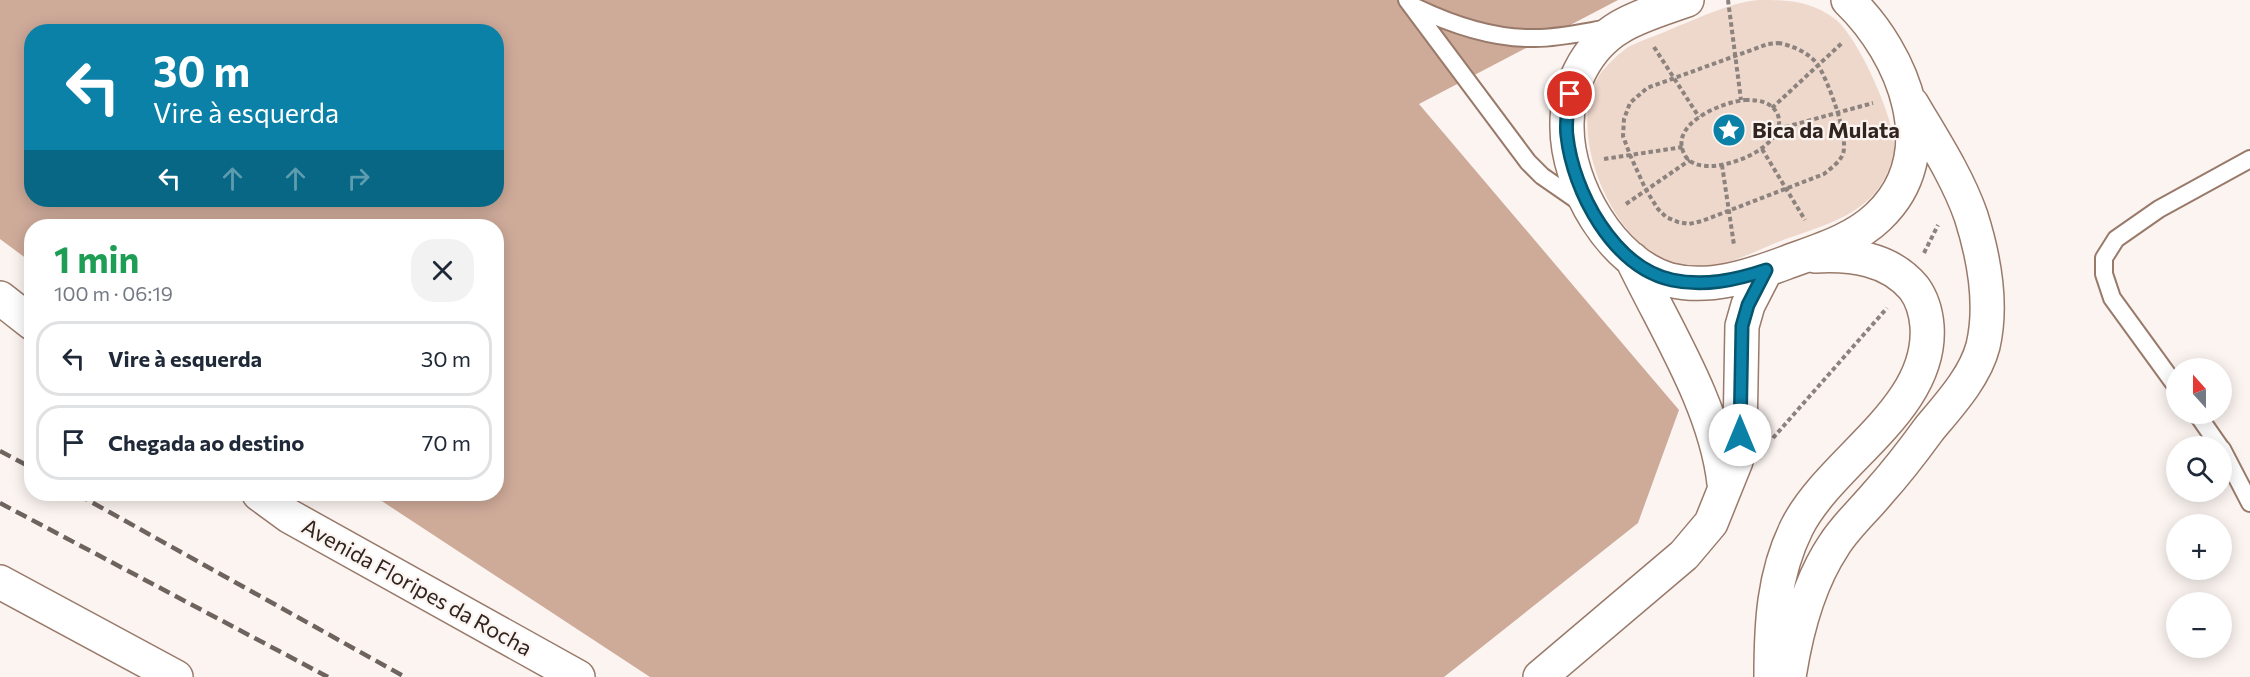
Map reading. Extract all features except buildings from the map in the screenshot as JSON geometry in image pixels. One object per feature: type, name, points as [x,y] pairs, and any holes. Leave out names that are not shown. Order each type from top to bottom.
[{"type":"main road","points":[[1687,0],[1628,23],[1609,34],[1587,60],[1577,77],[1570,94],[1566,115],[1567,135],[1577,180],[1595,216],[1620,249],[1650,271],[1670,280],[1704,283],[1752,274],[1840,242],[1869,225],[1891,204],[1907,174],[1911,156],[1912,131],[1907,94]]},
{"type":"main road","points":[[1789,677],[1793,649],[1816,576],[1835,544],[1947,407],[1974,369],[1983,346],[1987,306],[1983,264],[1970,214],[1958,184],[1907,94],[1888,51],[1863,7]]},
{"type":"main road","points":[[1771,677],[1772,620],[1776,587],[1782,564],[1798,524],[1811,504],[1901,403],[1924,360],[1928,344],[1926,320],[1918,293],[1893,269],[1864,258],[1812,253]]},
{"type":"main road","points":[[1632,259],[1697,391],[1713,430],[1721,457],[1725,493]]},
{"type":"main road","points":[[1540,677],[1684,555],[1711,523],[1736,461],[1740,435],[1742,326],[1748,305],[1752,274]]},
{"type":"main road","points":[[0,298],[24,317]]},
{"type":"main road","name":"Avenida Floripes da Rocha","points":[[269,501],[289,516],[578,677]]},
{"type":"main road","points":[[0,582],[176,677]]},
{"type":"lane","points":[[1408,2],[1438,18],[1466,27],[1515,37],[1558,36],[1628,23]]},
{"type":"lane","points":[[1408,2],[1528,162],[1542,176],[1595,216]]},
{"type":"lane","points":[[2166,372],[2112,298],[2104,274],[2104,258],[2116,239],[2159,209],[2250,159]]},
{"type":"lane","points":[[2232,469],[2250,503]]},
{"type":"path","points":[[1728,0],[1741,100]]},
{"type":"path","points":[[1772,108],[1818,65],[1863,7]]},
{"type":"path","points":[[1628,23],[1675,78],[1699,117]]},
{"type":"path","points":[[1778,43],[1801,51],[1818,65],[1843,128],[1845,141],[1843,154],[1838,163],[1824,174],[1702,221],[1689,224],[1678,222],[1666,217],[1646,190],[1623,136],[1624,119],[1630,104],[1647,88],[1737,56],[1768,44],[1778,43]]},
{"type":"path","points":[[1778,129],[1907,94]]},
{"type":"path","points":[[1741,100],[1758,100],[1769,104],[1779,119],[1776,135],[1762,149],[1722,165],[1707,166],[1693,163],[1683,147],[1683,138],[1688,127],[1712,109],[1741,100]]},
{"type":"path","points":[[1573,163],[1683,147]]},
{"type":"path","points":[[1762,149],[1787,189],[1812,253]]},
{"type":"path","points":[[1595,216],[1646,190],[1690,160]]},
{"type":"path","points":[[1722,165],[1729,211],[1752,274]]},
{"type":"path","points":[[1771,440],[1909,282],[1958,184]]},
{"type":"shaded area","points":[[0,0],[1618,0],[1419,104],[1679,410],[1638,523],[1444,677],[650,677],[382,501],[504,501],[504,219],[24,219],[24,257],[0,239]]},
{"type":"shaded area","points":[[1758,0],[1798,2],[1825,13],[1844,28],[1864,59],[1881,96],[1892,131],[1893,158],[1884,179],[1871,197],[1840,219],[1722,264],[1687,268],[1662,259],[1639,242],[1619,218],[1603,190],[1592,159],[1587,128],[1590,99],[1600,74],[1630,46],[1716,11]]},
{"type":"railway","points":[[0,451],[24,464]]},
{"type":"railway","points":[[90,501],[405,677]]},
{"type":"railway","points":[[0,503],[328,677]]},
{"type":"place","name":"Bica da Mulata","points":[[1729,130]]},
{"type":"route","points":[[1570,94],[1566,115],[1567,135],[1577,180],[1590,208],[1620,249],[1650,271],[1670,280],[1704,283],[1727,281],[1766,270],[1748,305],[1742,326],[1740,435]]}]
